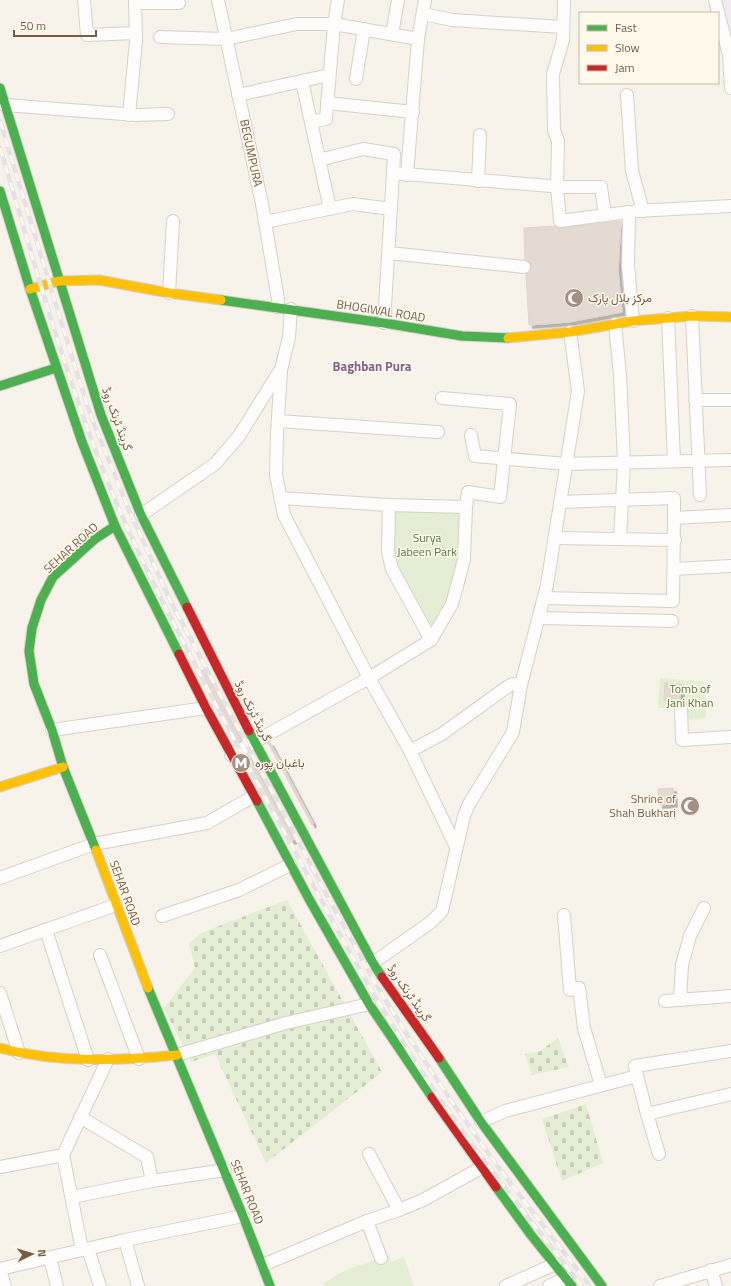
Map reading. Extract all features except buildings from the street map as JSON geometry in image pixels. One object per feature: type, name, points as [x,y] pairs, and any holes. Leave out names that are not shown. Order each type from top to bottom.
[{"type":"main road","name":"گرینڈ ٹرنک روڈ","points":[[0,88],[101,415],[142,515],[256,742],[373,963],[432,1047],[481,1122],[602,1286]]},
{"type":"main road","points":[[0,191],[56,368],[82,442],[115,526],[206,708],[290,865],[369,1004],[481,1168],[569,1282]]},
{"type":"main road","name":"BHOGIWAL ROAD","points":[[30,289],[59,281],[100,280],[169,293],[291,309],[462,336],[509,338],[570,332],[633,321],[692,316],[731,317]]},
{"type":"main road","points":[[0,386],[56,368]]},
{"type":"main road","name":"SEHAR ROAD","points":[[115,526],[95,539],[54,577],[41,600],[32,628],[29,651],[34,684],[52,730],[63,767],[94,844],[140,970],[225,1170],[270,1286]]},
{"type":"main road","points":[[0,786],[63,767]]},
{"type":"main road","points":[[0,1048],[19,1053],[88,1060],[139,1059],[177,1055]]},
{"type":"street","points":[[84,0],[87,35],[136,34]]},
{"type":"street","name":"BEGUMPURA","points":[[218,0],[265,222],[278,299],[277,307]]},
{"type":"street","points":[[311,122],[326,119],[334,24],[338,0]]},
{"type":"street","points":[[392,34],[398,0]]},
{"type":"street","points":[[407,175],[418,39],[425,0]]},
{"type":"street","points":[[564,0],[563,40],[553,74],[554,130],[558,141],[557,187],[560,221],[629,212],[731,206]]},
{"type":"street","points":[[714,0],[717,12]]},
{"type":"street","points":[[129,115],[136,34],[135,2],[179,3]]},
{"type":"street","points":[[423,14],[452,20],[563,27]]},
{"type":"street","points":[[160,37],[226,39],[297,24],[334,24],[418,39]]},
{"type":"street","points":[[720,28],[724,60],[731,88]]},
{"type":"street","points":[[356,79],[364,29]]},
{"type":"street","points":[[238,95],[329,75]]},
{"type":"street","points":[[302,81],[330,209]]},
{"type":"street","points":[[628,95],[632,172],[643,211]]},
{"type":"street","points":[[327,102],[412,112]]},
{"type":"street","points":[[5,105],[129,115],[168,114]]},
{"type":"street","points":[[478,181],[480,135]]},
{"type":"street","points":[[319,160],[363,149],[394,154],[384,323]]},
{"type":"street","points":[[394,173],[557,187],[601,187],[605,215]]},
{"type":"street","points":[[265,222],[353,204],[391,209]]},
{"type":"street","points":[[629,212],[628,265],[633,321]]},
{"type":"street","points":[[169,293],[174,221]]},
{"type":"street","points":[[389,253],[524,267]]},
{"type":"street","points":[[291,309],[289,337],[281,370],[276,476],[284,516],[369,678],[410,751],[456,847]]},
{"type":"street","points":[[692,316],[700,495]]},
{"type":"street","points":[[668,318],[674,461]]},
{"type":"street","points":[[615,324],[620,375],[624,462],[620,538]]},
{"type":"street","points":[[373,963],[432,922],[442,911],[464,816],[469,804],[513,732],[521,685],[548,585],[578,391],[570,332]]},
{"type":"street","points":[[142,515],[215,464],[239,436],[281,370]]},
{"type":"street","points":[[231,755],[369,678],[431,640],[452,604],[464,559],[468,492],[500,497],[510,404],[442,398]]},
{"type":"street","points":[[695,400],[731,400]]},
{"type":"street","points":[[278,421],[438,432]]},
{"type":"street","points":[[471,435],[475,456],[504,459],[566,464],[731,460]]},
{"type":"street","points":[[280,498],[389,505],[466,507]]},
{"type":"street","points":[[544,598],[673,601],[675,540],[674,498],[560,502]]},
{"type":"street","points":[[389,505],[388,552],[392,569],[431,640]]},
{"type":"street","points":[[674,518],[731,515]]},
{"type":"street","points":[[555,538],[675,540]]},
{"type":"street","points":[[674,569],[731,566]]},
{"type":"street","points":[[539,618],[672,621]]},
{"type":"street","points":[[410,751],[442,734],[507,687],[513,684],[521,685]]},
{"type":"street","points":[[52,730],[206,708]]},
{"type":"street","points":[[682,708],[682,740],[731,737]]},
{"type":"street","points":[[0,878],[94,844],[207,823],[254,796]]},
{"type":"street","points":[[162,916],[239,890],[290,865]]},
{"type":"street","points":[[0,946],[116,905]]},
{"type":"street","points":[[680,1000],[682,965],[690,936],[704,908]]},
{"type":"street","points":[[564,915],[570,990],[579,988],[584,1028],[601,1085]]},
{"type":"street","points":[[46,930],[88,1060]]},
{"type":"street","points":[[100,955],[139,1059]]},
{"type":"street","points":[[0,993],[19,1053]]},
{"type":"street","points":[[665,1001],[731,996]]},
{"type":"street","points":[[177,1055],[286,1023],[369,1004]]},
{"type":"street","points":[[659,1154],[635,1066],[731,1051]]},
{"type":"street","points":[[100,1286],[85,1250],[63,1156],[80,1116],[108,1059]]},
{"type":"street","points":[[481,1122],[505,1111],[637,1076]]},
{"type":"street","points":[[647,1114],[731,1094]]},
{"type":"street","points":[[80,1116],[147,1157],[152,1181]]},
{"type":"street","points":[[369,1154],[399,1210]]},
{"type":"street","points":[[0,1166],[63,1156]]},
{"type":"street","points":[[263,1265],[367,1221],[423,1200],[481,1168]]},
{"type":"street","points":[[72,1197],[152,1181],[225,1170]]},
{"type":"street","points":[[5,1286],[0,1270],[125,1240],[243,1216]]},
{"type":"street","points":[[367,1221],[381,1258]]},
{"type":"street","points":[[125,1240],[138,1286]]},
{"type":"street","points":[[50,1258],[57,1286]]},
{"type":"street","points":[[506,1286],[555,1264]]},
{"type":"street","points":[[660,1286],[731,1265]]},
{"type":"street","points":[[711,1270],[716,1286]]},
{"type":"street","points":[[549,1286],[569,1282]]},
{"type":"shaded area","points":[[713,0],[731,0],[731,87],[719,29],[719,12],[715,12]]},
{"type":"green space","name":"Surya Jabeen Park","points":[[389,505],[466,507],[464,559],[431,640],[392,569]]},
{"type":"green space","name":"Tomb of Jani Khan","points":[[660,678],[704,681],[706,718],[682,721],[681,708],[658,708]]},
{"type":"green space","points":[[287,900],[382,1072],[266,1163],[215,1054],[191,1062],[164,1008],[195,968],[189,943],[203,932]]},
{"type":"green space","points":[[558,1038],[569,1067],[532,1075],[525,1054],[539,1052]]},
{"type":"green space","points":[[586,1104],[603,1163],[562,1181],[542,1119]]},
{"type":"green space","points":[[389,1255],[391,1262],[404,1257],[414,1286],[324,1286],[323,1283],[346,1270]]},
{"type":"railway","points":[[0,121],[92,419],[129,510],[171,602],[375,983],[452,1102],[501,1171],[590,1286]]},
{"type":"railway","points":[[0,148],[47,306],[72,384],[100,462],[127,528],[174,624],[241,752],[367,983],[424,1076],[478,1152],[582,1286]]},
{"type":"traffic: fast","points":[[0,88],[101,415],[141,515],[187,607]]},
{"type":"traffic: fast","points":[[0,191],[30,289],[82,442],[115,526],[179,654]]},
{"type":"traffic: fast","points":[[221,300],[384,323],[462,336],[508,338]]},
{"type":"traffic: fast","points":[[0,386],[56,368]]},
{"type":"traffic: fast","points":[[96,850],[63,767],[52,730],[34,684],[29,651],[32,628],[41,600],[53,577],[95,539],[115,526]]},
{"type":"traffic: fast","points":[[249,731],[373,963],[382,977]]},
{"type":"traffic: fast","points":[[257,801],[309,899],[369,1004],[432,1097]]},
{"type":"traffic: fast","points":[[148,988],[243,1216],[270,1286]]},
{"type":"traffic: fast","points":[[439,1058],[481,1122],[602,1286]]},
{"type":"traffic: fast","points":[[496,1187],[531,1235],[572,1286]]},
{"type":"traffic: slow","points":[[30,289],[59,281],[99,280],[169,293],[221,300]]},
{"type":"traffic: slow","points":[[508,338],[570,332],[633,321],[692,316],[731,317]]},
{"type":"traffic: slow","points":[[0,787],[63,767]]},
{"type":"traffic: slow","points":[[96,850],[148,988]]},
{"type":"traffic: slow","points":[[0,1048],[43,1056],[88,1059],[132,1059],[177,1055]]},
{"type":"traffic: jam","points":[[187,607],[249,731]]},
{"type":"traffic: jam","points":[[179,654],[206,708],[257,801]]},
{"type":"traffic: jam","points":[[382,977],[439,1058]]},
{"type":"traffic: jam","points":[[432,1097],[496,1187]]},
{"type":"place","name":"مرکز بلال پارک","points":[[574,298]]},
{"type":"place","name":"باغبان پورہ","points":[[241,763]]},
{"type":"place","name":"Shrine of Shah Bukhari","points":[[690,806]]},
{"type":"district","name":"Baghban Pura","points":[[372,366]]}]
